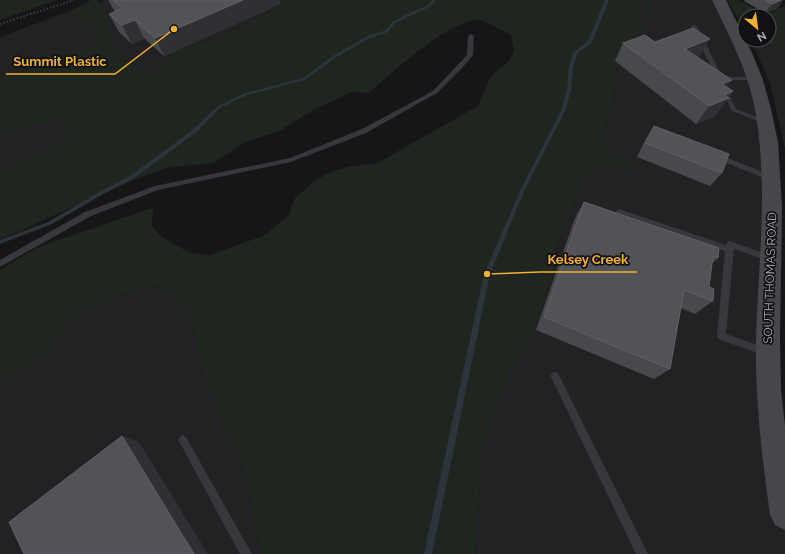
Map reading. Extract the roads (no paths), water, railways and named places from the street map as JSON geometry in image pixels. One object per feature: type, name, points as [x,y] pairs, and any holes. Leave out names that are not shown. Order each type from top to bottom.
[{"type":"street","name":"SOUTH THOMAS ROAD","points":[[719,0],[740,43],[754,79],[759,93],[765,122],[771,178],[773,220],[768,353],[771,435],[785,515]]},
{"type":"lane","points":[[694,26],[734,110],[765,122]]},
{"type":"lane","points":[[0,264],[88,214],[157,188],[291,160],[364,131],[435,92],[470,55],[471,36]]},
{"type":"lane","points":[[720,80],[744,78],[754,79]]},
{"type":"lane","points":[[713,155],[771,178]]},
{"type":"lane","points":[[619,212],[730,249]]},
{"type":"lane","points":[[768,353],[721,336],[730,244],[771,259]]},
{"type":"lane","points":[[555,376],[642,554]]},
{"type":"lane","points":[[183,440],[246,554]]},
{"type":"waterway","points":[[0,242],[50,223],[132,177],[192,133],[219,107],[246,94],[304,79],[334,57],[367,38],[387,31],[394,22],[429,6],[434,0]]},
{"type":"waterway","points":[[428,554],[487,274],[523,189],[563,111],[569,90],[571,67],[575,53],[590,42],[607,0]]},
{"type":"place","name":"Summit Plastic","points":[[174,29]]},
{"type":"place","name":"Kelsey Creek","points":[[487,274]]}]
